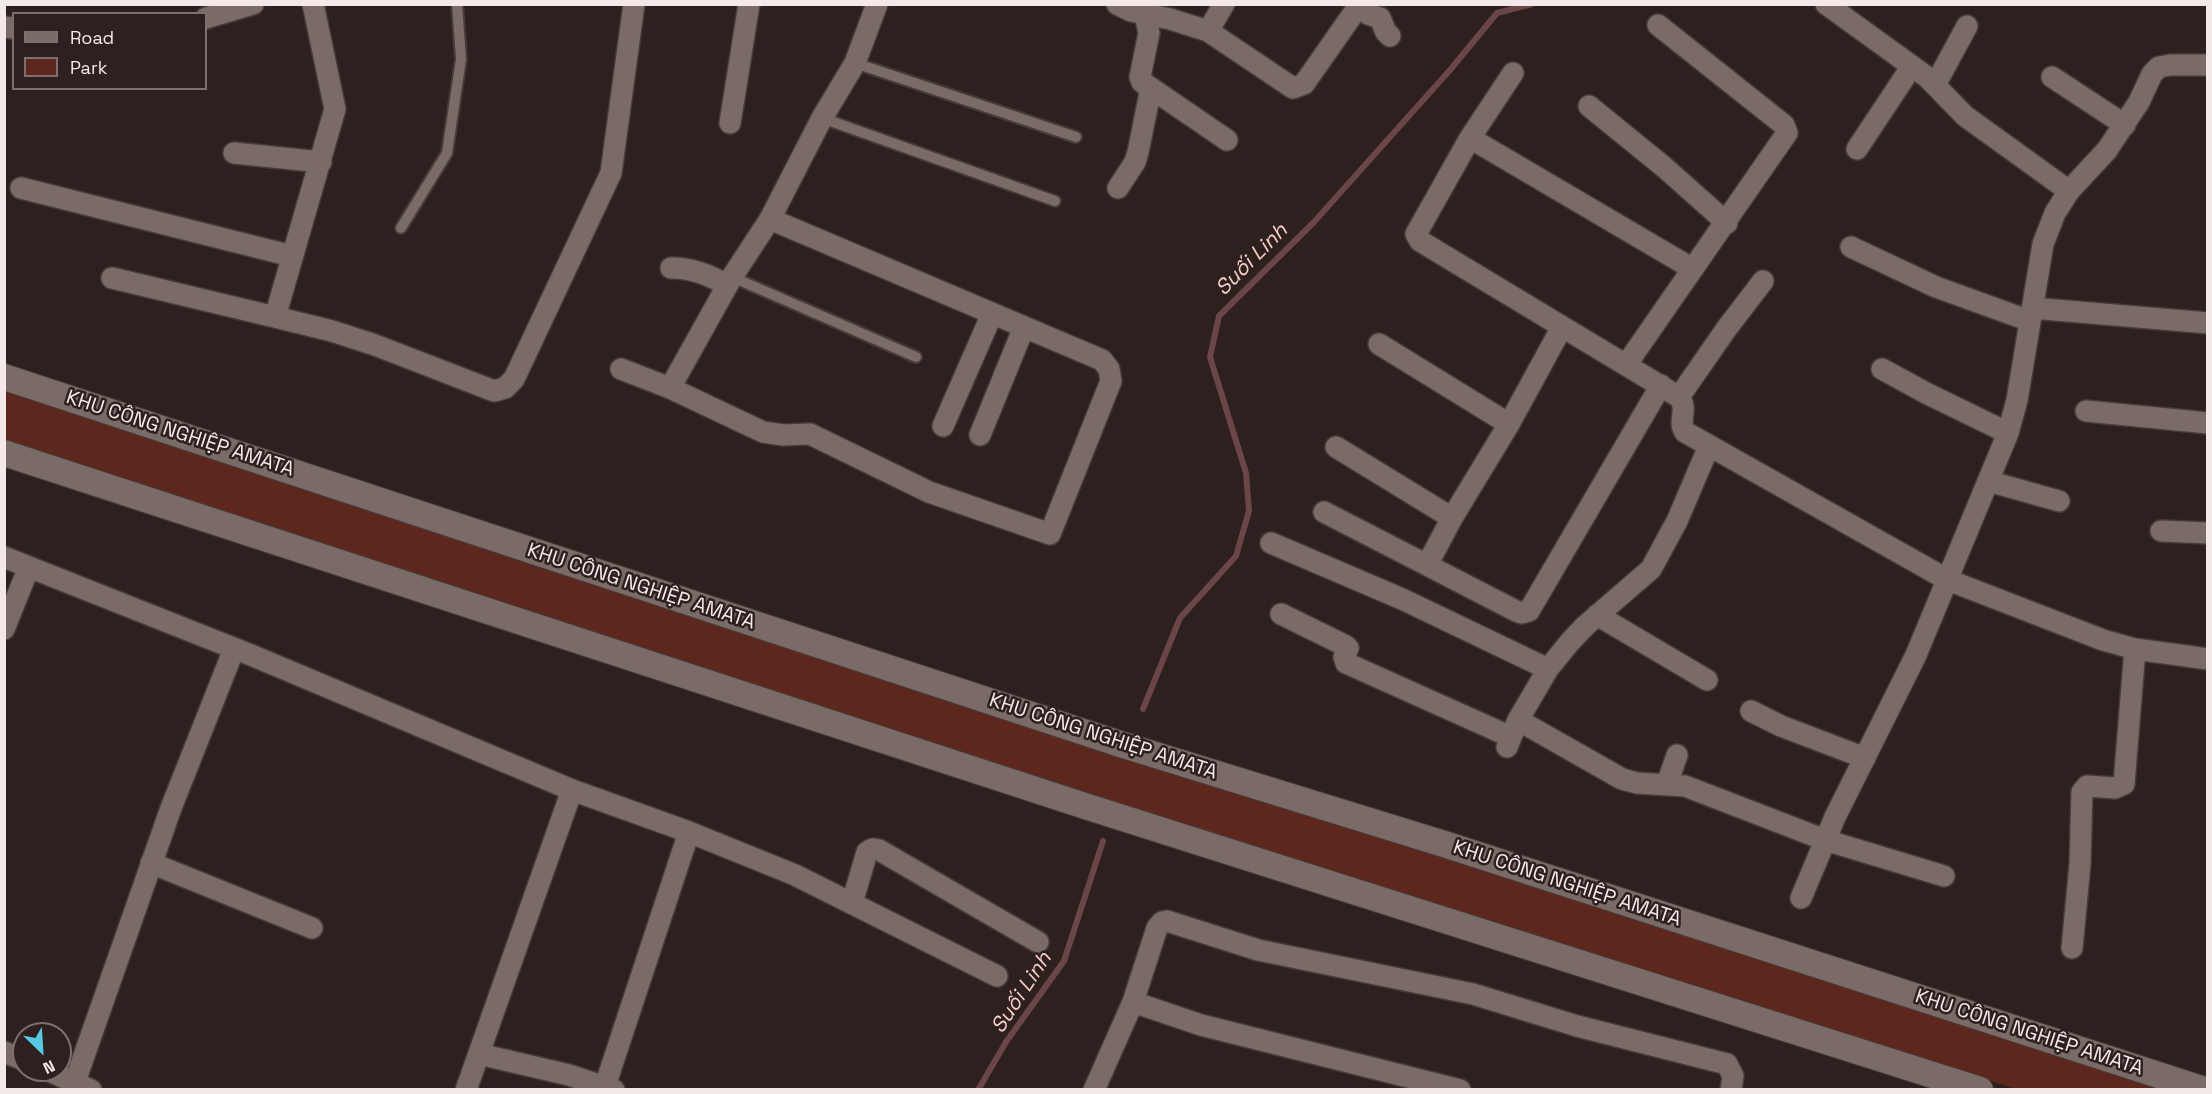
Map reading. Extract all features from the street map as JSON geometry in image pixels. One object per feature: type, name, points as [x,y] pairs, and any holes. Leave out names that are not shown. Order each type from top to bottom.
[{"type":"street","points":[[207,18],[231,8],[253,4]]},
{"type":"street","points":[[276,318],[335,109],[313,4]]},
{"type":"street","points":[[112,278],[332,331],[375,345],[494,391],[505,388],[514,379],[611,173],[634,4]]},
{"type":"street","points":[[730,123],[749,4]]},
{"type":"street","points":[[670,388],[730,281],[770,219],[822,118],[855,63],[877,4]]},
{"type":"street","points":[[1117,4],[1145,15],[1170,19],[1208,31],[1293,88],[1304,84],[1360,5],[1368,14],[1380,18],[1390,36]]},
{"type":"street","points":[[1208,31],[1224,4]]},
{"type":"street","points":[[1826,4],[1852,12],[1935,85],[1965,116],[2069,191]]},
{"type":"street","points":[[1145,15],[1149,33],[1140,77],[1142,82],[1227,140]]},
{"type":"street","points":[[1626,365],[1787,133],[1787,129],[1658,25]]},
{"type":"street","points":[[1935,85],[1967,26]]},
{"type":"street","points":[[1802,898],[1825,840],[1916,656],[2008,434],[2017,400],[2048,226],[2069,191],[2107,150],[2125,125],[2152,74],[2159,67],[2170,65],[2208,65]]},
{"type":"street","points":[[1857,149],[1912,66]]},
{"type":"street","points":[[1513,73],[1470,138],[1416,234],[1417,238],[1679,397],[1684,403],[1682,427],[1685,432],[1948,580],[2103,640],[2135,649],[2208,659]]},
{"type":"street","points":[[2052,77],[2125,125]]},
{"type":"street","points":[[1118,188],[1135,162],[1151,88]]},
{"type":"street","points":[[1589,106],[1727,222]]},
{"type":"street","points":[[1470,138],[1693,269]]},
{"type":"street","points":[[234,153],[321,162]]},
{"type":"street","points":[[21,188],[292,256]]},
{"type":"street","points":[[621,369],[670,388],[763,432],[773,435],[810,434],[929,492],[1050,534],[1111,381],[1109,369],[1102,360],[770,219]]},
{"type":"street","points":[[1851,247],[1936,287],[2031,314],[2208,323]]},
{"type":"street","points":[[671,268],[684,268],[730,281]]},
{"type":"street","points":[[1679,397],[1763,281]]},
{"type":"street","points":[[943,426],[992,314]]},
{"type":"street","points":[[980,435],[1024,327]]},
{"type":"street","points":[[1427,565],[1562,327]]},
{"type":"street","points":[[1379,344],[1509,424]]},
{"type":"street","points":[[1882,369],[2008,434]]},
{"type":"street","name":"KHU CÔNG NGHIỆP AMATA","points":[[4,376],[1120,744],[1444,844],[2205,1089]]},
{"type":"street","points":[[1324,512],[1516,611],[1522,613],[1529,611],[1661,385]]},
{"type":"street","points":[[2086,411],[2208,423]]},
{"type":"street","points":[[1512,735],[1548,669],[1569,643],[1597,615],[1651,569],[1677,521],[1709,446]]},
{"type":"street","points":[[1336,447],[1452,518]]},
{"type":"street","points":[[4,453],[1085,806],[1980,1089]]},
{"type":"street","points":[[1988,481],[2059,501]]},
{"type":"street","points":[[2161,531],[2208,533]]},
{"type":"street","points":[[1270,543],[1402,599],[1548,669]]},
{"type":"street","points":[[4,557],[234,649],[572,790],[689,832],[795,875],[997,976]]},
{"type":"street","points":[[4,629],[29,567]]},
{"type":"street","points":[[1281,614],[1346,646],[1348,651],[1344,657],[1346,663],[1512,735],[1622,779],[1637,783],[1685,786],[1825,840],[1944,876]]},
{"type":"street","points":[[1597,615],[1707,680]]},
{"type":"street","points":[[79,1087],[151,863],[234,649]]},
{"type":"street","points":[[2072,948],[2080,864],[2082,792],[2087,786],[2115,788],[2124,784],[2135,649]]},
{"type":"street","points":[[1750,711],[1781,726],[1866,754]]},
{"type":"street","points":[[1822,727],[1866,754]]},
{"type":"street","points":[[1667,784],[1677,754]]},
{"type":"street","points":[[466,1089],[572,790]]},
{"type":"street","points":[[479,1054],[569,1075],[610,1088],[689,832]]},
{"type":"street","points":[[852,903],[867,852],[879,849],[1038,942]]},
{"type":"street","points":[[151,863],[312,928]]},
{"type":"street","points":[[1094,1089],[1133,1002],[1157,928],[1162,922],[1167,921],[1258,950],[1473,994],[1577,1026],[1727,1064],[1733,1076],[1731,1089]]},
{"type":"street","points":[[1133,1002],[1201,1025],[1460,1089]]},
{"type":"lane","points":[[401,228],[447,153],[461,59],[457,4]]},
{"type":"lane","points":[[855,63],[1076,137]]},
{"type":"lane","points":[[822,118],[1055,201]]},
{"type":"lane","points":[[730,281],[916,357]]},
{"type":"green space","points":[[5,388],[2168,1089],[2016,1089],[1123,806],[5,441]]},
{"type":"waterway","name":"Suối Linh","points":[[1143,709],[1180,618],[1236,556],[1249,511],[1246,473],[1210,357],[1219,316],[1314,222],[1450,70],[1497,13],[1532,4]]},
{"type":"waterway","name":"Suối Linh","points":[[978,1090],[1006,1042],[1064,961],[1103,841]]}]
